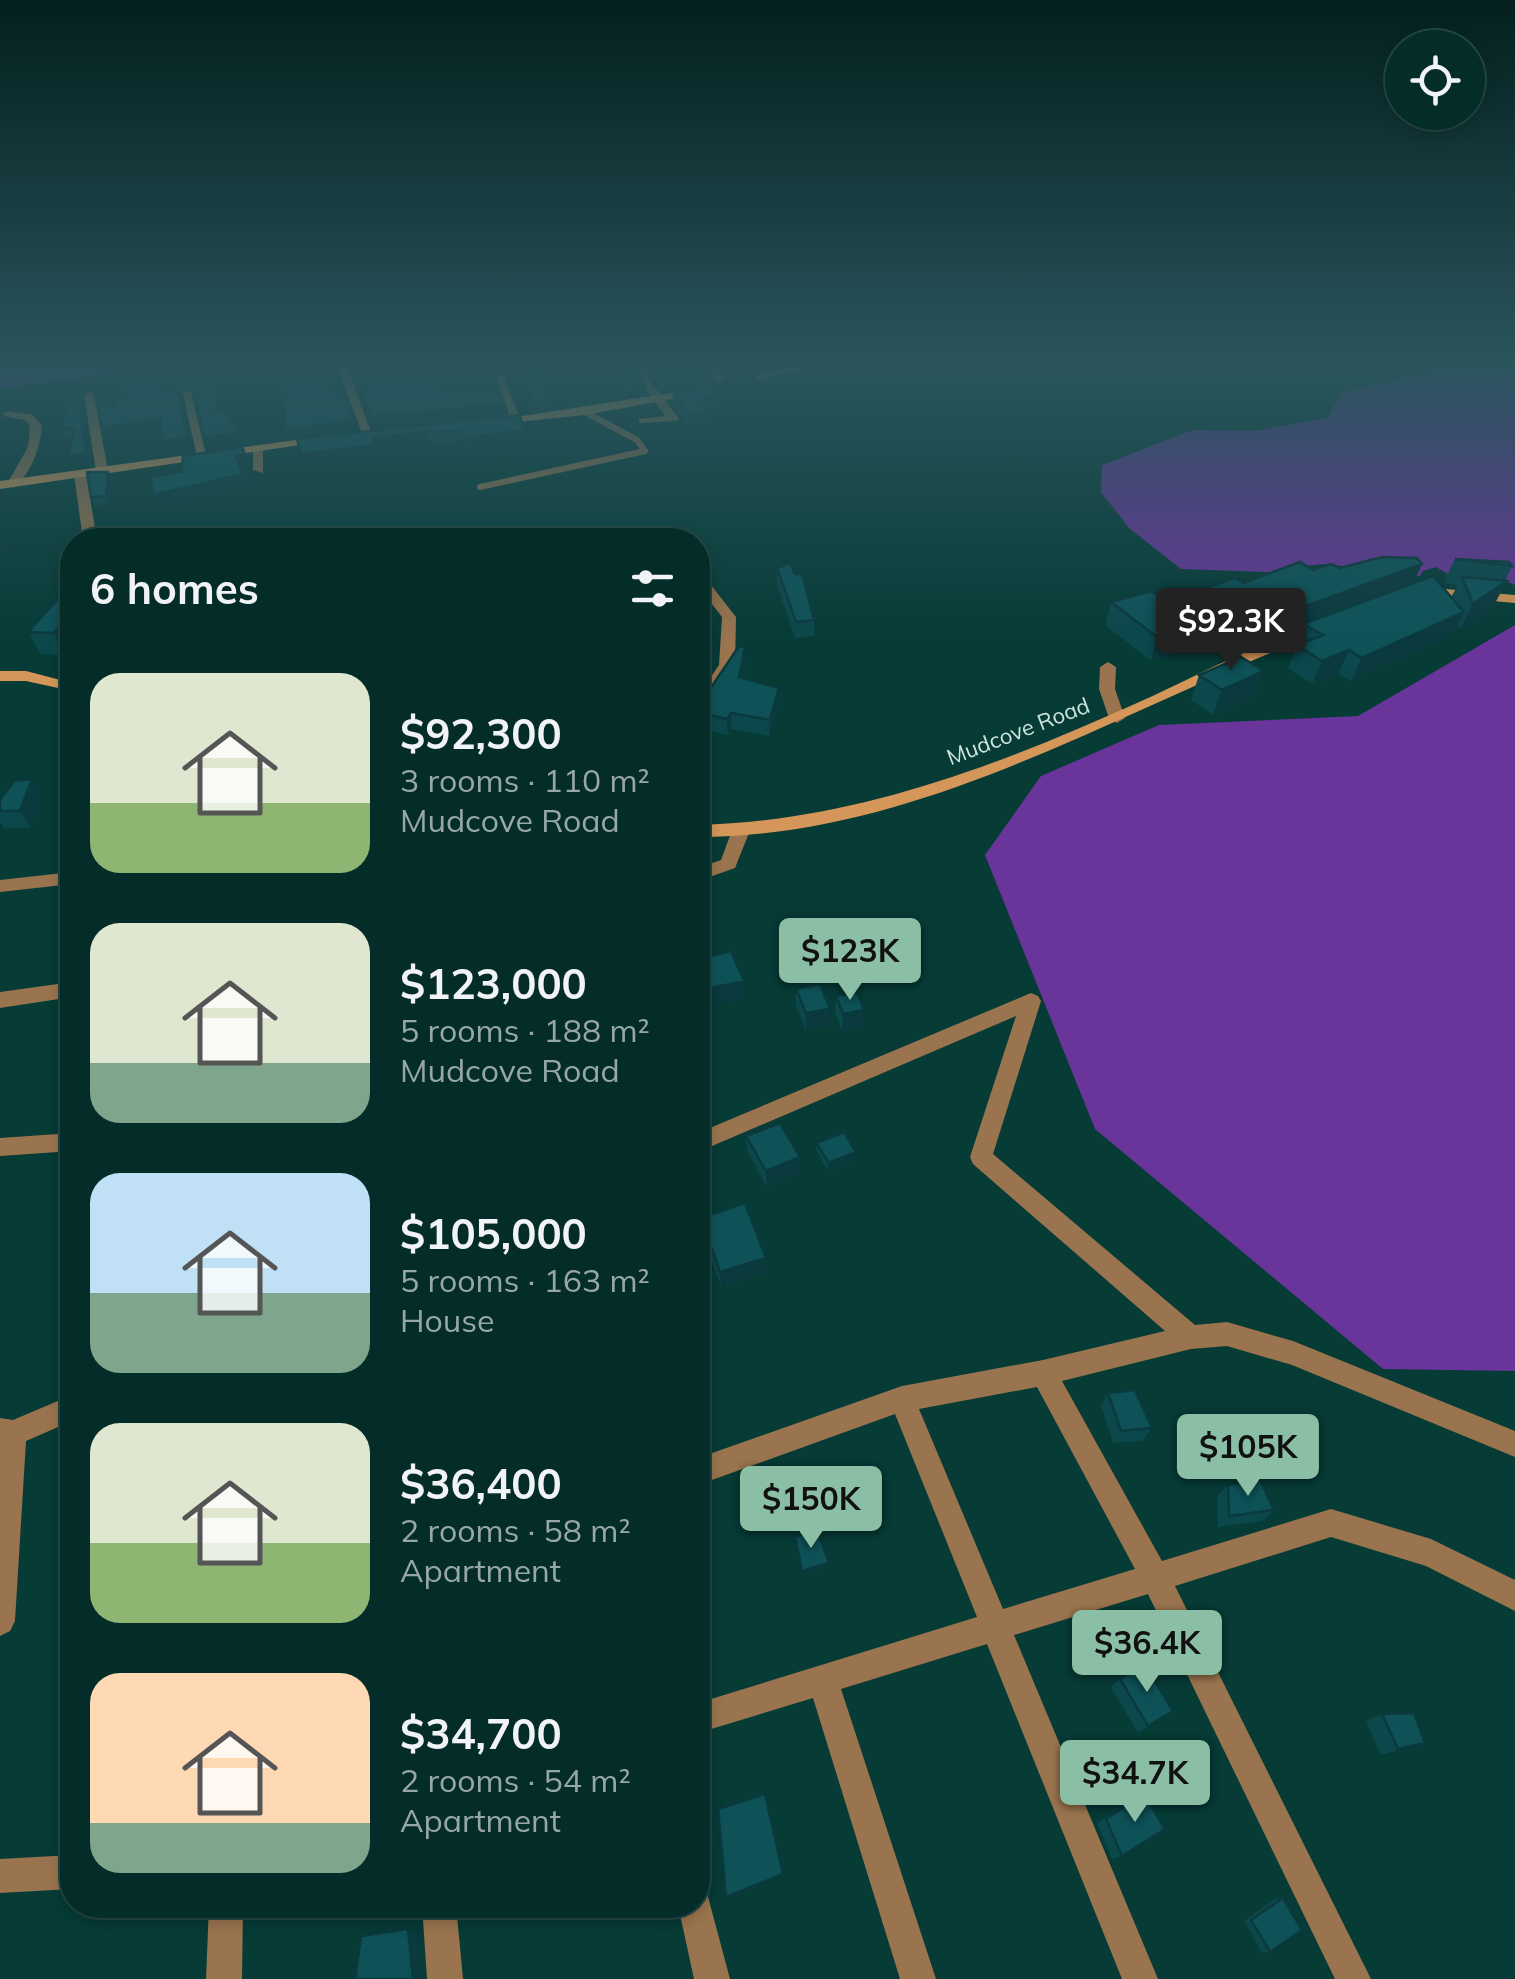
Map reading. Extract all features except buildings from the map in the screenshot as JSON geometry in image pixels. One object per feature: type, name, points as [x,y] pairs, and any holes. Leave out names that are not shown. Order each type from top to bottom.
[{"type":"street","points":[[6,484],[27,456]]},
{"type":"street","points":[[99,456],[102,471]]},
{"type":"street","points":[[6,484],[201,456]]},
{"type":"street","points":[[257,456],[258,470]]},
{"type":"street","points":[[80,474],[88,528]]},
{"type":"street","points":[[1404,598],[1422,592],[1515,599]]},
{"type":"street","points":[[710,593],[730,617],[727,664],[710,689]]},
{"type":"street","name":"Mudcove Road","points":[[710,832],[740,833],[855,813],[1117,718],[1331,624]]},
{"type":"street","points":[[1108,667],[1107,689],[1117,718]]},
{"type":"street","points":[[0,676],[26,676],[60,684]]},
{"type":"street","points":[[710,871],[729,864],[740,833]]},
{"type":"street","points":[[0,886],[60,879]]},
{"type":"street","points":[[0,1000],[60,992]]},
{"type":"street","points":[[710,1137],[1030,1001],[981,1157],[1191,1337]]},
{"type":"street","points":[[0,1147],[60,1143]]},
{"type":"street","points":[[710,1466],[902,1400],[1043,1373],[1191,1337],[1227,1334],[1294,1353],[1515,1444]]},
{"type":"street","points":[[1043,1373],[1155,1578],[1354,1979]]},
{"type":"street","points":[[902,1400],[1140,1979]]},
{"type":"street","points":[[0,1621],[7,1432],[60,1412]]},
{"type":"street","points":[[710,1714],[1331,1523],[1431,1553],[1515,1596]]},
{"type":"street","points":[[823,1680],[918,1979]]},
{"type":"street","points":[[0,1876],[60,1873]]},
{"type":"street","points":[[224,1979],[226,1918]]},
{"type":"street","points":[[440,1918],[445,1979]]},
{"type":"street","points":[[698,1918],[712,1979]]},
{"type":"lane","points":[[480,487],[620,456]]},
{"type":"shaded area","points":[[1124,456],[1515,456],[1515,585],[1498,578],[1457,579],[1436,567],[1420,576],[1325,564],[1295,567],[1292,573],[1181,569],[1129,528],[1101,492],[1102,465]]},
{"type":"shaded area","points":[[1515,625],[1515,1371],[1383,1369],[1095,1129],[985,855],[1041,776],[1159,725],[1358,716]]}]
